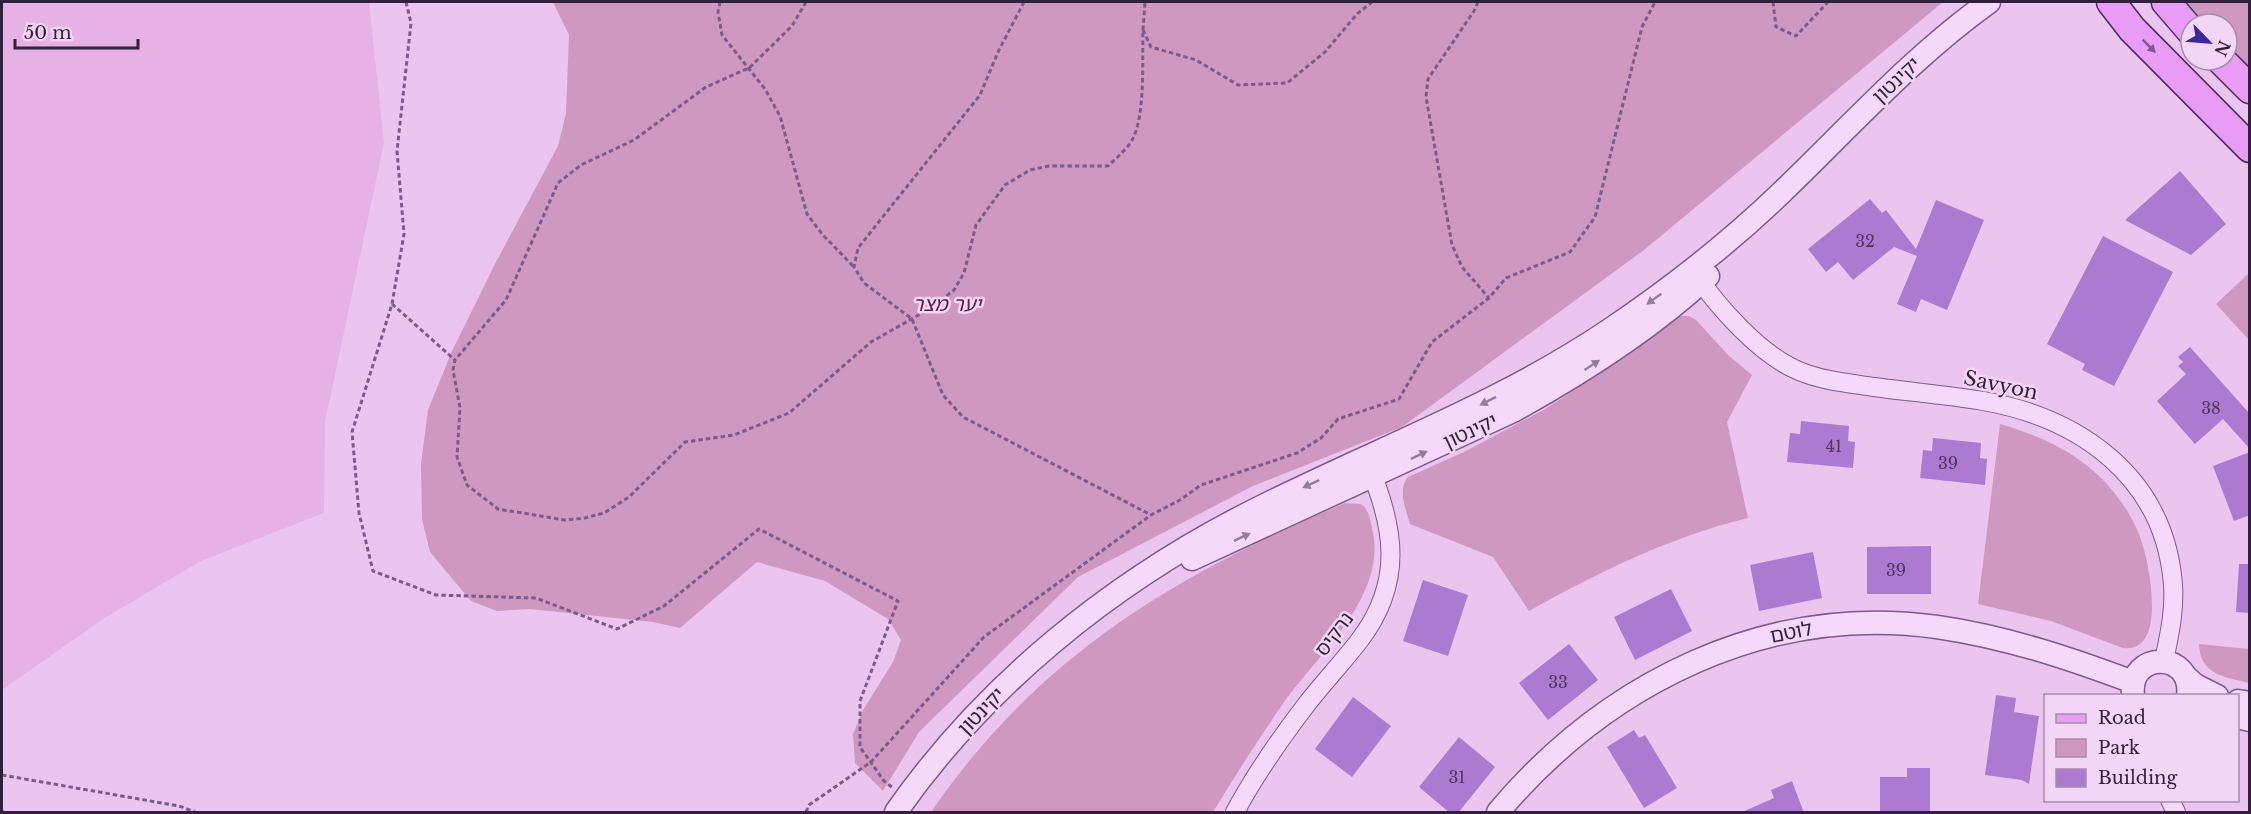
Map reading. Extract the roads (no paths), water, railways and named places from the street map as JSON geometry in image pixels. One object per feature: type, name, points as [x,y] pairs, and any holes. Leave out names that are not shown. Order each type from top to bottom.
[{"type":"main road","points":[[2111,2],[2132,29],[2250,148]]},
{"type":"main road","points":[[2166,2],[2179,19]]},
{"type":"main road","points":[[2233,72],[2250,88]]},
{"type":"street","name":"יקינטון","points":[[901,805],[975,717],[1025,667],[1079,622],[1117,597],[1369,468],[1504,415],[1555,388],[1633,337],[1697,276],[1761,225],[1809,165],[1895,80],[1989,2]]},
{"type":"street","name":"Savyon","points":[[1697,276],[1761,348],[1798,370],[1833,381],[1983,401],[2023,410],[2059,423],[2091,441],[2117,463],[2139,489],[2156,518],[2167,550],[2173,584],[2172,621],[2164,661]]},
{"type":"street","name":"נרקיס","points":[[1235,813],[1272,752],[1306,705],[1360,640],[1381,603],[1389,574],[1391,544],[1384,503],[1369,468]]},
{"type":"street","name":"לוטם","points":[[1498,813],[1518,788],[1556,752],[1595,720],[1636,693],[1677,669],[1720,651],[1785,632],[1837,625],[1887,623],[1981,634],[2032,647],[2133,689]]},
{"type":"street","points":[[2133,689],[2137,674],[2147,665],[2164,661],[2176,666],[2187,686],[2213,694]]},
{"type":"park label","name":"יער מצר","points":[[947,304]]}]
